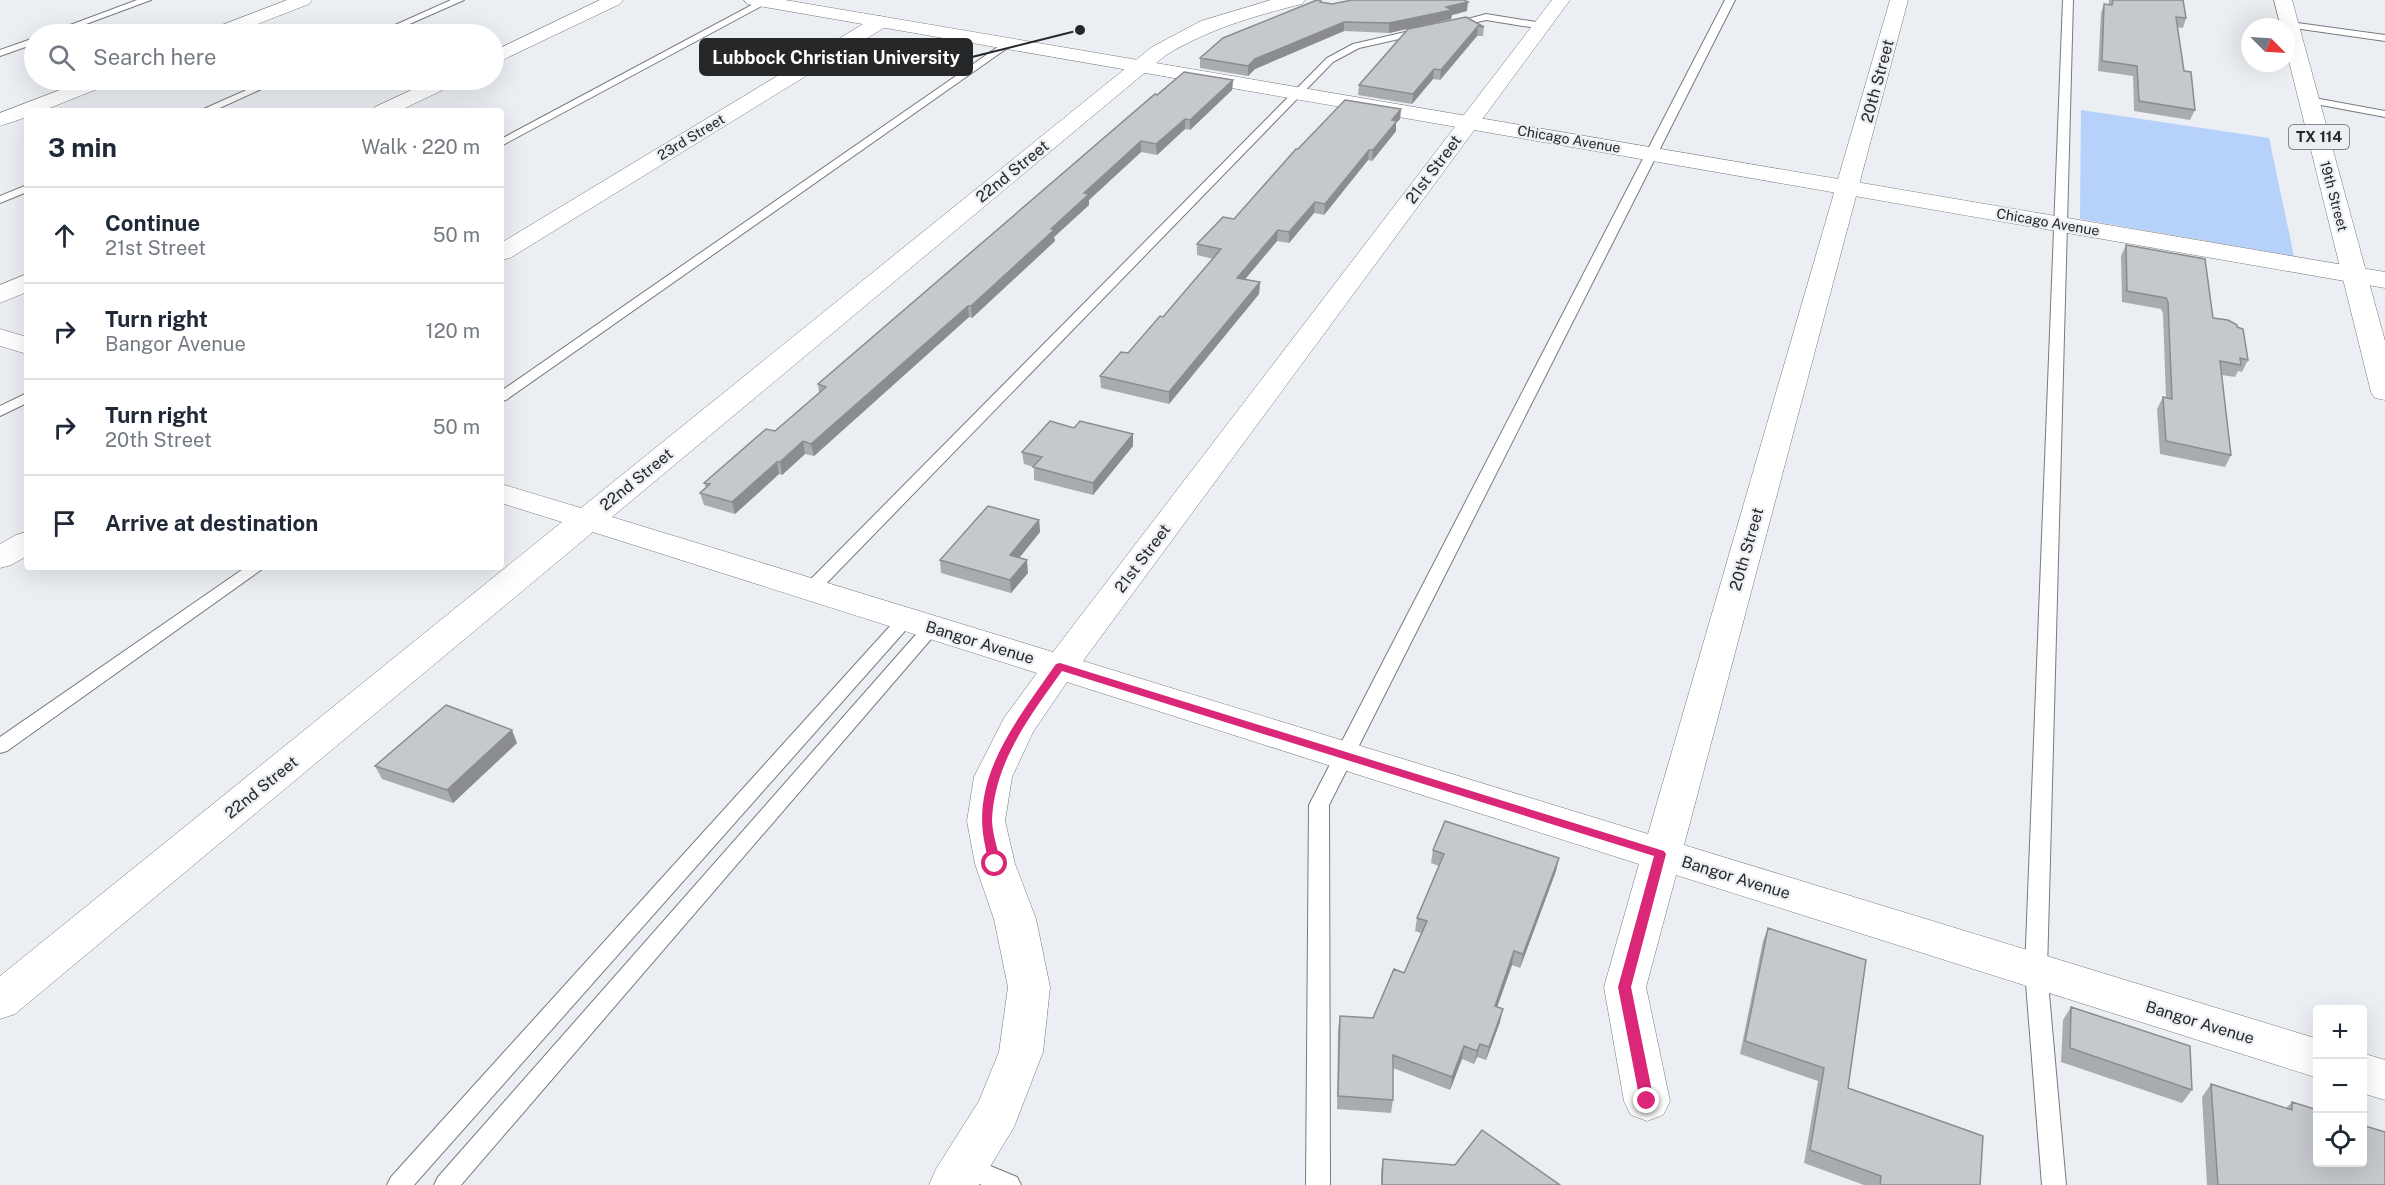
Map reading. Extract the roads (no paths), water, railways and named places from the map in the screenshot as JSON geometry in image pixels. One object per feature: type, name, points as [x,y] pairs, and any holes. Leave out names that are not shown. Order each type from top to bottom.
[{"type":"street","points":[[242,24],[303,0]]},
{"type":"street","points":[[504,53],[614,0]]},
{"type":"street","name":"22nd Street","points":[[0,1000],[1141,66],[1172,43],[1203,28],[1255,10],[1296,0]]},
{"type":"street","name":"21st Street","points":[[960,1176],[998,1112],[1021,1052],[1029,987],[1015,919],[995,864],[986,821],[993,777],[1017,727],[1561,0]]},
{"type":"street","name":"20th Street","points":[[1647,1101],[1625,987],[1660,854],[1899,0]]},
{"type":"street","name":"19th Street","points":[[2283,0],[2288,18]]},
{"type":"street","name":"Chicago Avenue","points":[[758,1],[2385,280]]},
{"type":"street","name":"23rd Street","points":[[504,251],[880,22]]},
{"type":"street","name":"19th Street","points":[[2295,45],[2385,392]]},
{"type":"street","points":[[31,108],[77,90]]},
{"type":"street","points":[[388,108],[427,90]]},
{"type":"street","points":[[0,120],[24,111]]},
{"type":"street","points":[[0,295],[24,283]]},
{"type":"street","points":[[0,337],[24,345]]},
{"type":"street","name":"Bangor Avenue","points":[[504,494],[2313,1057]]},
{"type":"street","points":[[0,558],[24,544]]},
{"type":"street","points":[[2367,1075],[2385,1080]]},
{"type":"lane","points":[[79,24],[146,0]]},
{"type":"lane","points":[[403,24],[459,0]]},
{"type":"lane","points":[[1318,1185],[1319,805],[1730,0]]},
{"type":"lane","points":[[2054,1185],[2036,971],[2068,0]]},
{"type":"lane","points":[[504,141],[758,1]]},
{"type":"lane","points":[[811,589],[1330,60],[1369,42],[1486,17],[1542,26]]},
{"type":"lane","points":[[2295,26],[2385,38]]},
{"type":"lane","points":[[504,395],[1008,44]]},
{"type":"lane","points":[[0,53],[24,45]]},
{"type":"lane","points":[[211,108],[253,90]]},
{"type":"lane","points":[[2309,100],[2385,114]]},
{"type":"lane","points":[[0,200],[24,189]]},
{"type":"lane","points":[[0,412],[24,400]]},
{"type":"lane","points":[[0,746],[253,570]]},
{"type":"lane","points":[[399,1185],[919,623]]},
{"type":"lane","points":[[446,1185],[919,623]]},
{"type":"lane","points":[[960,1176],[1009,1185]]},
{"type":"place","name":"Lubbock Christian University","points":[[1080,30]]}]
